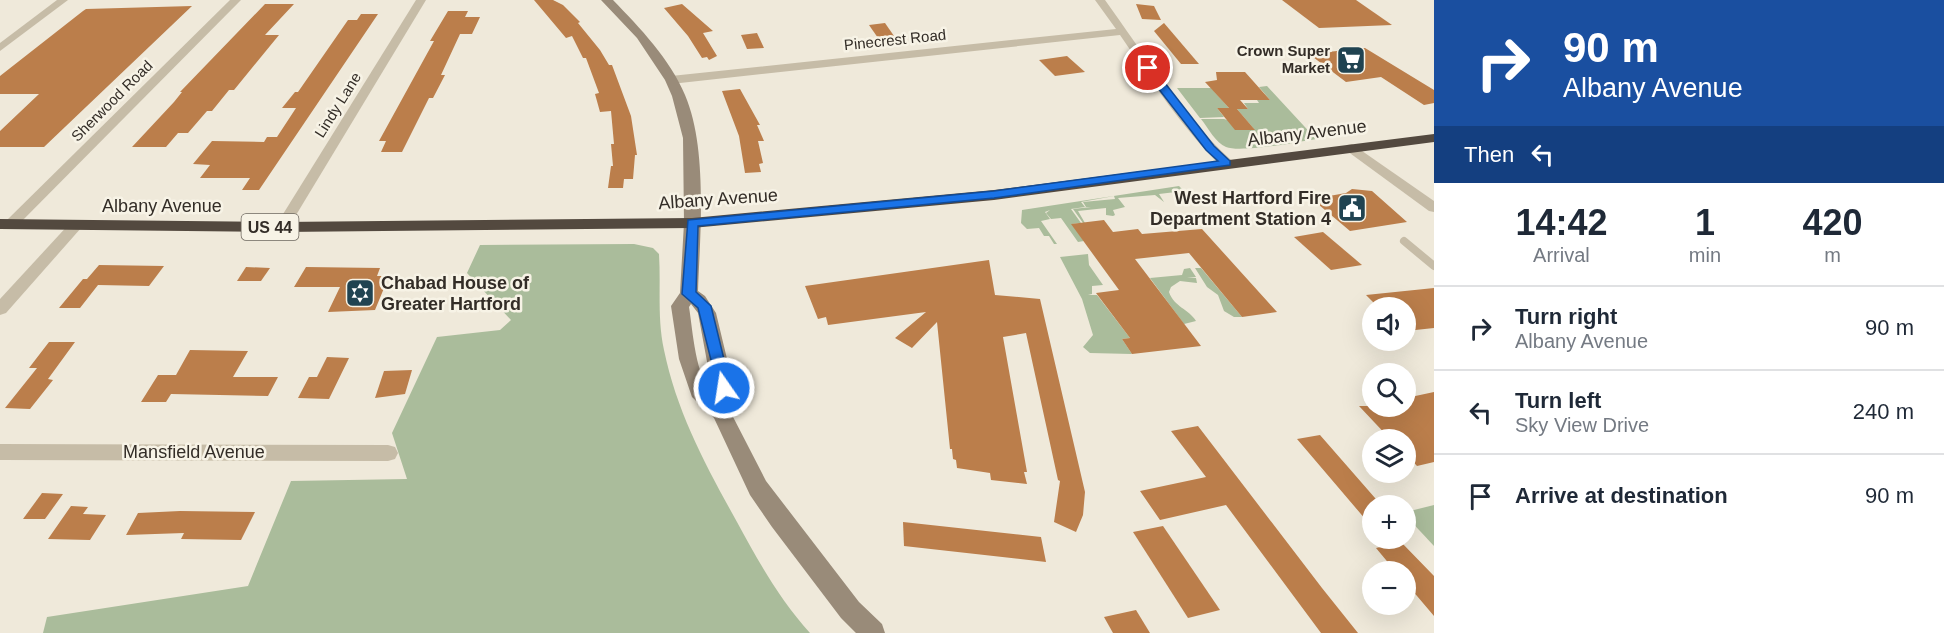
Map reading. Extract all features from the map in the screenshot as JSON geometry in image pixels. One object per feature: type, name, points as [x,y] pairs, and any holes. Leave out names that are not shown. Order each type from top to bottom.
[{"type":"highway","name":"Albany Avenue","points":[[5,224],[282,227],[692,222],[994,195],[1226,163],[1434,138]]},
{"type":"street","points":[[0,48],[63,0]]},
{"type":"street","name":"Sherwood Road","points":[[5,224],[236,0]]},
{"type":"street","name":"Lindy Lane","points":[[282,227],[421,0]]},
{"type":"street","points":[[607,0],[641,36],[671,80],[679,96],[690,138],[692,222],[689,294],[680,306],[688,359],[699,392],[721,413],[758,488],[780,520],[850,610],[873,633]]},
{"type":"street","points":[[1100,0],[1210,148],[1226,163]]},
{"type":"street","name":"Pinecrest Road","points":[[671,80],[1122,32]]},
{"type":"street","points":[[1352,148],[1434,208]]},
{"type":"street","points":[[0,309],[76,225]]},
{"type":"street","points":[[689,294],[699,300],[707,313],[724,388],[721,413]]},
{"type":"street","name":"Mansfield Avenue","points":[[0,452],[388,453]]},
{"type":"lane","points":[[1404,242],[1434,266]]},
{"type":"green space","points":[[1267,86],[1316,139],[1244,149],[1233,149],[1222,145],[1201,119],[1224,119],[1254,129],[1237,109],[1248,109],[1244,103],[1270,100],[1259,87]]},
{"type":"green space","points":[[1177,88],[1211,88],[1229,108],[1217,108],[1224,117],[1200,118]]},
{"type":"green space","points":[[1179,186],[1184,191],[1159,194],[1164,202],[1155,195],[1118,198],[1125,207],[1113,210],[1115,215],[1113,216],[1106,215],[1106,208],[1078,211],[1085,223],[1073,209],[1091,207],[1086,207],[1083,202],[1115,199],[1114,196],[1081,202],[1085,207],[1071,209],[1081,223],[1072,224],[1084,241],[1078,242],[1061,218],[1051,219],[1046,213],[1050,210],[1045,212],[1050,219],[1041,221],[1057,244],[1054,244],[1049,236],[1044,236],[1039,228],[1027,229],[1021,223],[1022,210]]},
{"type":"green space","points":[[634,244],[653,248],[659,254],[660,314],[664,350],[677,396],[694,439],[761,566],[779,594],[810,633],[43,633],[47,617],[248,586],[291,481],[407,479],[392,433],[437,337],[500,330],[511,320],[467,273],[480,245]]},
{"type":"green space","points":[[1088,254],[1089,265],[1103,285],[1092,286],[1092,294],[1088,295],[1097,295],[1130,338],[1122,339],[1132,354],[1090,353],[1083,347],[1093,335],[1082,299],[1060,257]]},
{"type":"green space","points":[[1190,268],[1196,277],[1187,278],[1196,278],[1197,283],[1180,281],[1171,287],[1169,292],[1174,301],[1196,321],[1184,324],[1150,278],[1182,275],[1184,269]]},
{"type":"green space","points":[[1195,268],[1201,268],[1242,317],[1234,317],[1224,311],[1218,295],[1207,287]]},
{"type":"green space","points":[[1434,505],[1434,546],[1416,527],[1416,510]]},
{"type":"building","points":[[534,0],[553,0],[563,5],[580,22],[578,23],[609,65],[612,65],[631,116],[637,155],[635,155],[633,179],[624,179],[623,188],[608,188],[611,166],[613,166],[611,144],[614,144],[611,111],[600,112],[595,94],[599,93],[586,58],[583,58],[572,36],[566,38]]},
{"type":"building","points":[[1282,0],[1356,0],[1392,25],[1319,28]]},
{"type":"building","points":[[265,4],[294,4],[265,35],[279,35],[234,90],[229,90],[212,111],[207,111],[188,133],[178,133],[166,147],[132,147],[174,102],[182,92],[180,92]]},
{"type":"building","points":[[682,4],[713,31],[703,33],[717,56],[709,60],[707,57],[702,58],[688,36],[664,8]]},
{"type":"building","points":[[1136,4],[1154,6],[1161,20],[1142,19]]},
{"type":"building","points":[[192,6],[44,147],[0,147],[0,131],[39,94],[0,94],[0,76],[83,11],[86,9]]},
{"type":"building","points":[[448,11],[468,11],[465,17],[480,17],[472,34],[460,34],[441,75],[445,75],[433,98],[429,98],[402,152],[381,152],[386,141],[379,141],[434,41],[430,41]]},
{"type":"building","points":[[361,14],[378,14],[259,190],[242,190],[250,178],[200,178],[210,165],[193,164],[212,141],[264,142],[267,137],[277,137],[296,108],[282,108],[295,92],[298,92],[348,20],[357,20]]},
{"type":"building","points":[[885,23],[894,36],[878,38],[869,25]]},
{"type":"building","points":[[1164,23],[1199,64],[1181,64],[1154,31]]},
{"type":"building","points":[[757,33],[764,48],[747,49],[741,35]]},
{"type":"building","name":"Crown Super Market","points":[[1365,48],[1434,90],[1434,103],[1424,105],[1381,77],[1346,82],[1309,54]]},
{"type":"building","points":[[1067,56],[1085,72],[1055,76],[1039,60]]},
{"type":"building","points":[[1216,72],[1245,72],[1270,100],[1240,100],[1248,109],[1237,109],[1255,130],[1235,130],[1217,108],[1229,108],[1205,82],[1217,80]]},
{"type":"building","points":[[740,89],[760,125],[757,125],[764,141],[758,141],[763,163],[759,164],[761,172],[745,173],[739,136],[722,91]]},
{"type":"building","name":"West Hartford Fire Department Station 4","points":[[1352,189],[1372,191],[1407,222],[1350,231],[1312,199],[1346,193]]},
{"type":"building","points":[[1104,220],[1113,232],[1138,229],[1142,234],[1202,229],[1277,312],[1242,317],[1189,253],[1135,259],[1201,346],[1132,354],[1122,339],[1130,338],[1096,293],[1119,290],[1071,224]]},
{"type":"building","points":[[1323,232],[1362,265],[1331,270],[1294,237]]},
{"type":"building","points":[[989,260],[995,295],[1040,299],[1085,492],[1083,515],[1076,532],[1054,522],[1060,481],[1026,333],[1003,337],[1027,472],[1024,472],[1027,484],[991,480],[990,473],[957,468],[956,460],[953,459],[952,449],[950,449],[937,322],[912,348],[895,338],[926,312],[828,325],[826,317],[818,319],[805,286]]},
{"type":"building","points":[[99,265],[164,266],[149,286],[98,285],[80,308],[59,308],[83,279],[87,279]]},
{"type":"building","points":[[246,267],[270,268],[261,281],[237,281]]},
{"type":"building","name":"Chabad House of Greater Hartford","points":[[306,267],[380,268],[377,276],[389,276],[375,310],[328,312],[340,287],[294,287]]},
{"type":"building","points":[[1434,288],[1434,328],[1416,330],[1416,297],[1368,297],[1366,295]]},
{"type":"building","points":[[49,342],[75,342],[48,379],[53,380],[30,409],[5,408],[37,368],[29,368]]},
{"type":"building","points":[[190,350],[248,351],[233,377],[278,377],[268,396],[171,394],[166,402],[141,402],[158,375],[176,375]]},
{"type":"building","points":[[327,357],[349,358],[329,399],[298,398],[309,377],[317,377]]},
{"type":"building","points":[[412,370],[405,394],[375,398],[384,371]]},
{"type":"building","points":[[1434,392],[1434,462],[1417,466],[1416,429],[1381,429],[1369,417],[1416,417],[1416,396]]},
{"type":"building","points":[[1198,426],[1358,633],[1321,633],[1226,505],[1160,520],[1140,491],[1206,477],[1171,431]]},
{"type":"building","points":[[1320,435],[1372,495],[1362,495],[1362,515],[1297,439]]},
{"type":"building","points":[[42,493],[63,494],[45,519],[23,519]]},
{"type":"building","points":[[71,506],[88,507],[83,514],[106,515],[90,540],[48,539]]},
{"type":"building","points":[[255,512],[241,540],[181,539],[184,533],[126,535],[138,513]]},
{"type":"building","points":[[903,522],[1041,537],[1046,562],[904,546]]},
{"type":"building","points":[[1163,526],[1220,610],[1188,618],[1133,532]]},
{"type":"building","points":[[1377,549],[1408,549],[1434,576],[1434,616],[1416,595],[1416,561],[1387,561]]},
{"type":"building","points":[[1136,610],[1150,633],[1113,633],[1104,617]]},
{"type":"place","name":"Crown Super Market","points":[[1351,60]]},
{"type":"place","name":"West Hartford Fire Department Station 4","points":[[1352,208]]},
{"type":"place","name":"Chabad House of Greater Hartford","points":[[360,293]]},
{"type":"route","points":[[724,388],[707,313],[699,300],[689,294],[692,222],[994,195],[1226,163],[1210,148],[1148,68]]}]
